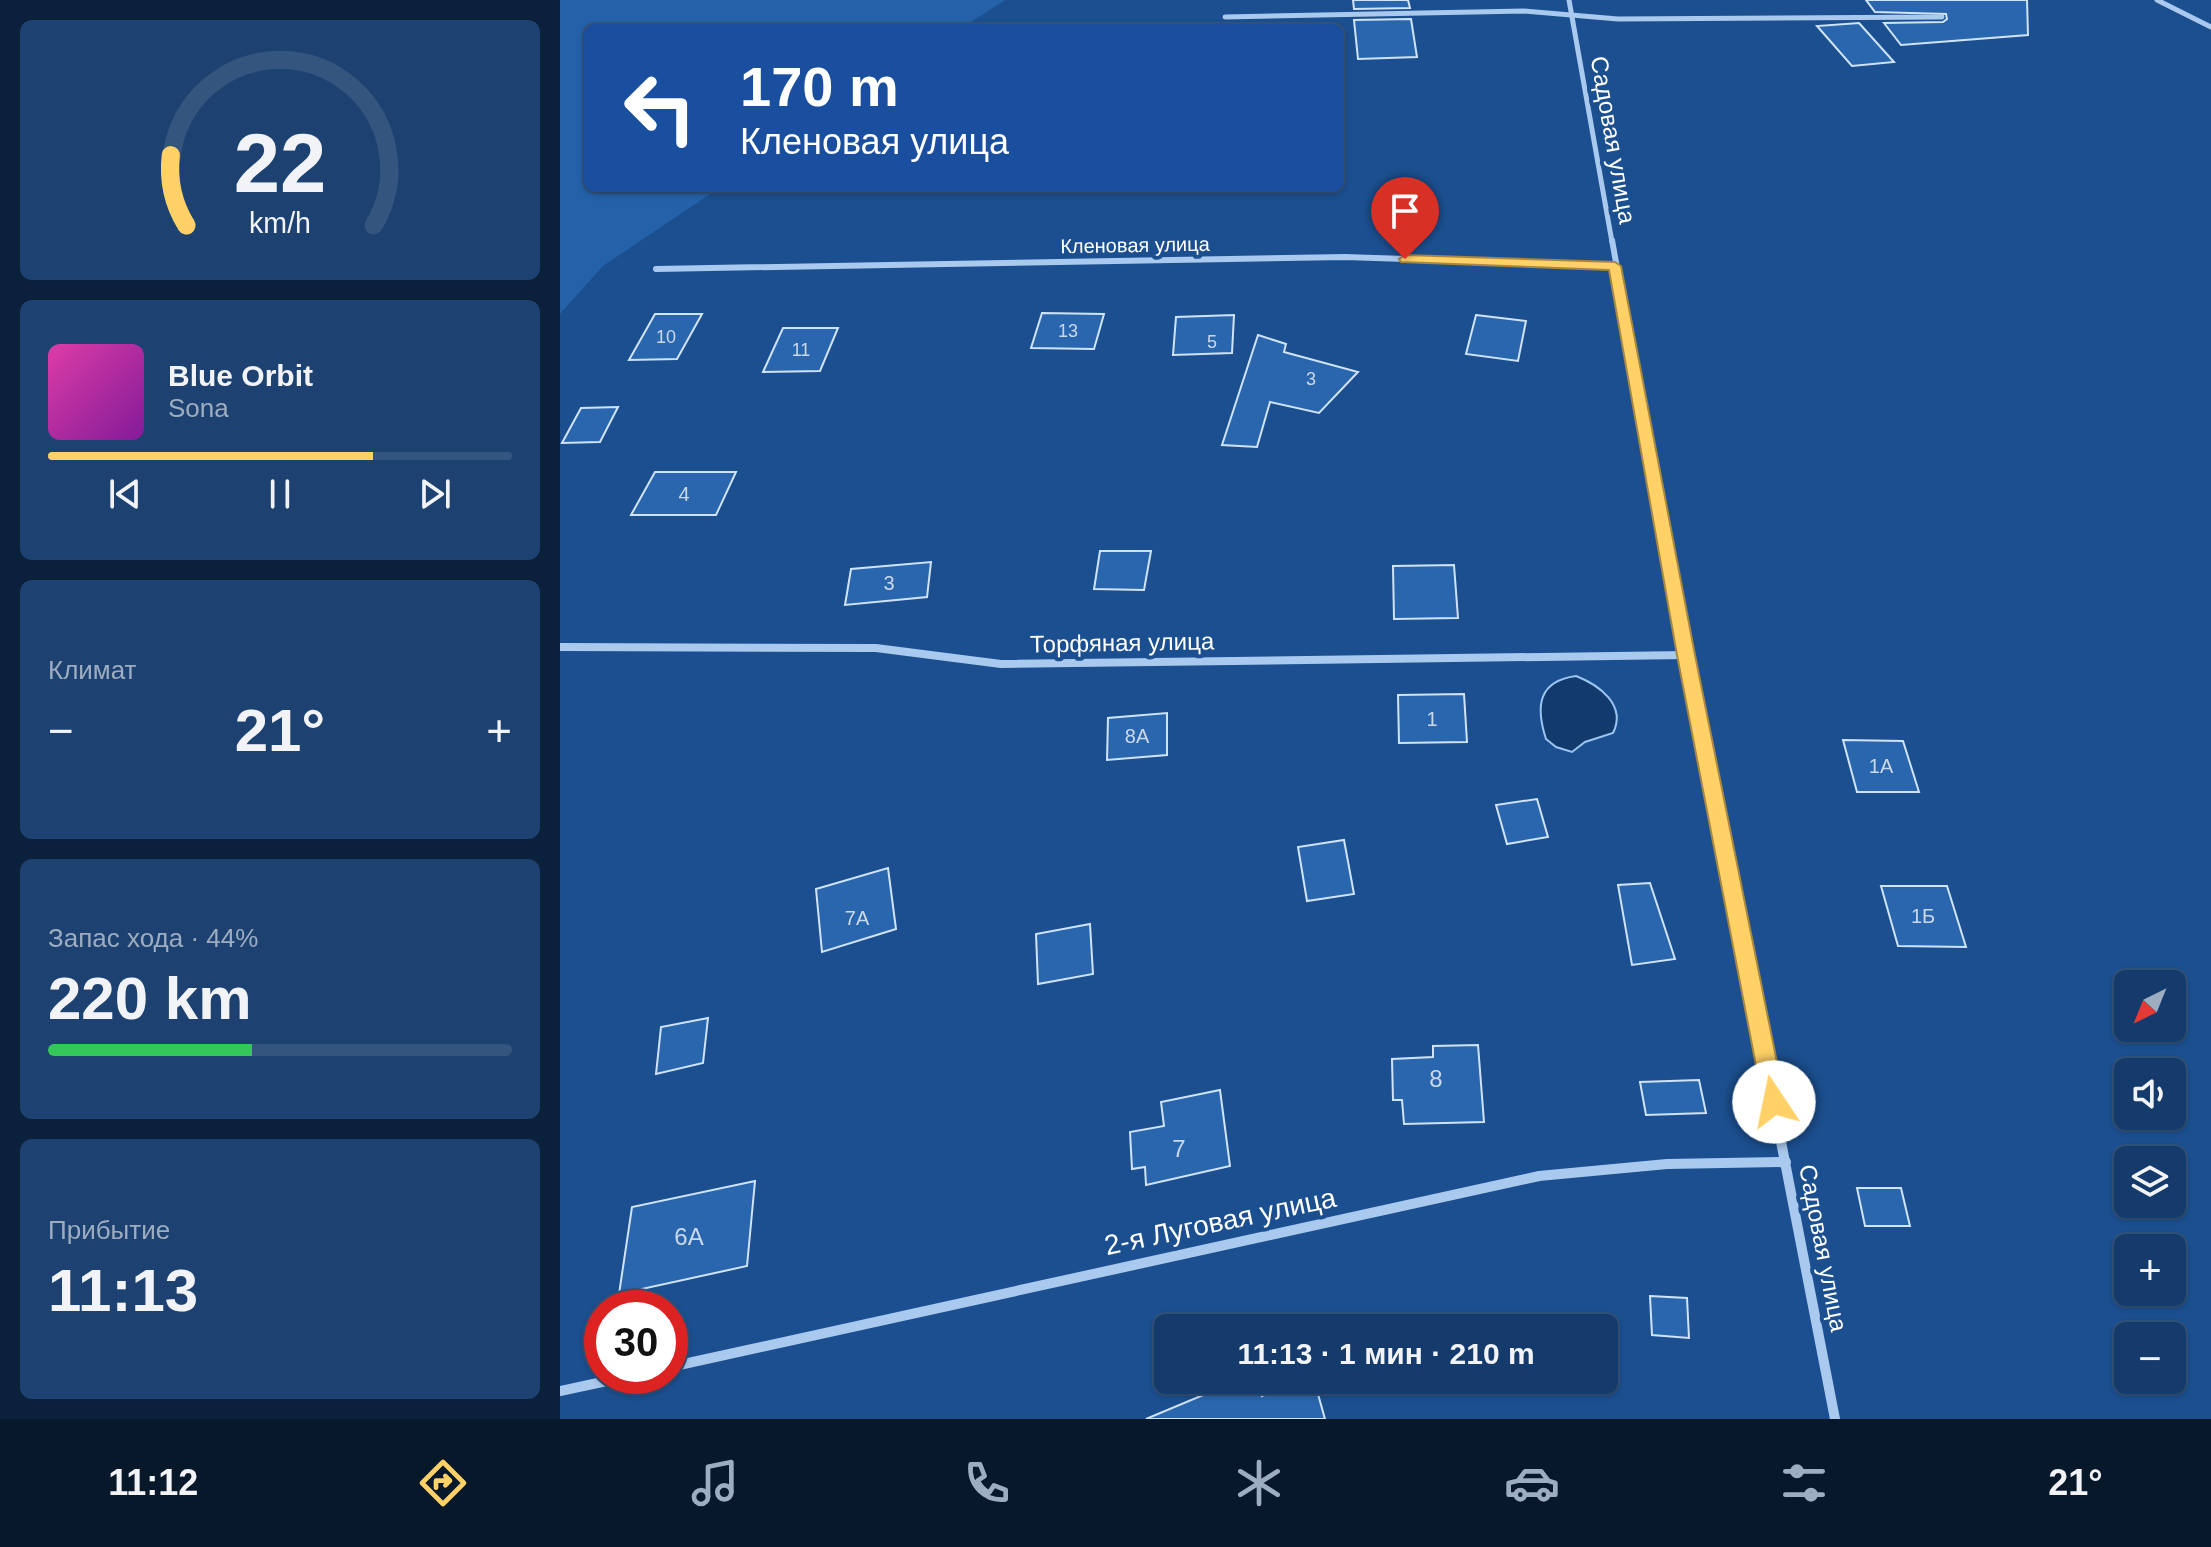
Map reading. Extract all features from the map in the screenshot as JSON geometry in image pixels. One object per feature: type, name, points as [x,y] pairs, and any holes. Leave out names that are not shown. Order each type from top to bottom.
[{"type":"street","name":"Садовая улица","points":[[1569,0],[1686,655],[1835,1419]]},
{"type":"street","points":[[2157,0],[2211,27]]},
{"type":"street","points":[[1225,17],[1524,11],[1618,19],[1942,17]]},
{"type":"street","name":"Кленовая улица","points":[[656,269],[1345,257],[1615,266]]},
{"type":"street","name":"Торфяная улица","points":[[560,647],[876,648],[1001,664],[1686,655]]},
{"type":"street","name":"2-я Луговая улица","points":[[688,1363],[1539,1176],[1667,1164],[1786,1162]]},
{"type":"street","points":[[560,1391],[584,1386]]},
{"type":"shaded area","points":[[560,0],[1005,0],[968,24],[584,24],[584,192],[713,192],[603,266],[560,314]]},
{"type":"shaded area","points":[[1576,676],[1608,697],[1614,705],[1616,723],[1613,733],[1585,742],[1572,752],[1556,747],[1546,739],[1541,705],[1547,689],[1554,683]]},
{"type":"building","points":[[1353,0],[1408,0],[1410,8],[1354,9]]},
{"type":"building","points":[[1866,0],[2027,0],[2028,35],[1901,45],[1884,23],[1943,22],[1947,19],[1946,14],[1875,12]]},
{"type":"building","points":[[1411,19],[1417,57],[1358,59],[1354,20]]},
{"type":"building","points":[[1859,23],[1894,62],[1852,66],[1817,26]]},
{"type":"building","points":[[1042,313],[1104,314],[1094,349],[1031,348]]},
{"type":"building","points":[[655,314],[702,314],[677,359],[629,360]]},
{"type":"building","points":[[1234,315],[1232,353],[1173,355],[1176,317]]},
{"type":"building","points":[[1476,315],[1526,321],[1518,361],[1466,354]]},
{"type":"building","points":[[783,328],[838,328],[820,371],[763,372]]},
{"type":"building","points":[[1258,335],[1286,344],[1284,352],[1358,372],[1319,413],[1270,402],[1257,447],[1222,445]]},
{"type":"building","points":[[618,407],[600,442],[562,443],[581,408]]},
{"type":"building","points":[[655,472],[736,472],[716,515],[631,515]]},
{"type":"building","points":[[1100,551],[1151,551],[1144,590],[1094,589]]},
{"type":"building","points":[[931,562],[927,597],[845,605],[851,569]]},
{"type":"building","points":[[1454,565],[1458,618],[1394,619],[1393,566]]},
{"type":"building","points":[[1464,694],[1467,742],[1399,743],[1398,695]]},
{"type":"building","points":[[1167,713],[1167,755],[1107,760],[1108,718]]},
{"type":"building","points":[[1843,740],[1903,741],[1919,792],[1857,792]]},
{"type":"building","points":[[1537,799],[1548,837],[1507,844],[1496,805]]},
{"type":"building","points":[[1344,840],[1354,894],[1307,901],[1298,847]]},
{"type":"building","points":[[888,868],[896,929],[822,952],[816,889]]},
{"type":"building","points":[[1650,883],[1675,959],[1632,965],[1618,885]]},
{"type":"building","points":[[1881,886],[1947,886],[1966,947],[1898,946]]},
{"type":"building","points":[[1090,924],[1093,974],[1038,984],[1036,934]]},
{"type":"building","points":[[708,1018],[703,1063],[656,1074],[661,1027]]},
{"type":"building","points":[[1478,1045],[1484,1122],[1404,1124],[1402,1100],[1393,1100],[1392,1059],[1433,1057],[1433,1046]]},
{"type":"building","points":[[1699,1080],[1706,1113],[1646,1115],[1640,1082]]},
{"type":"building","points":[[1220,1090],[1230,1166],[1146,1185],[1145,1167],[1132,1169],[1130,1132],[1164,1126],[1161,1102]]},
{"type":"building","points":[[755,1181],[747,1266],[637,1290],[620,1290],[632,1207]]},
{"type":"building","points":[[1857,1188],[1901,1188],[1910,1226],[1865,1226]]},
{"type":"building","points":[[1650,1296],[1687,1298],[1689,1338],[1652,1335]]},
{"type":"building","points":[[1206,1394],[1318,1394],[1325,1419],[1146,1419]]},
{"type":"route","points":[[1405,259],[1615,266],[1686,655],[1774,1102]]}]
